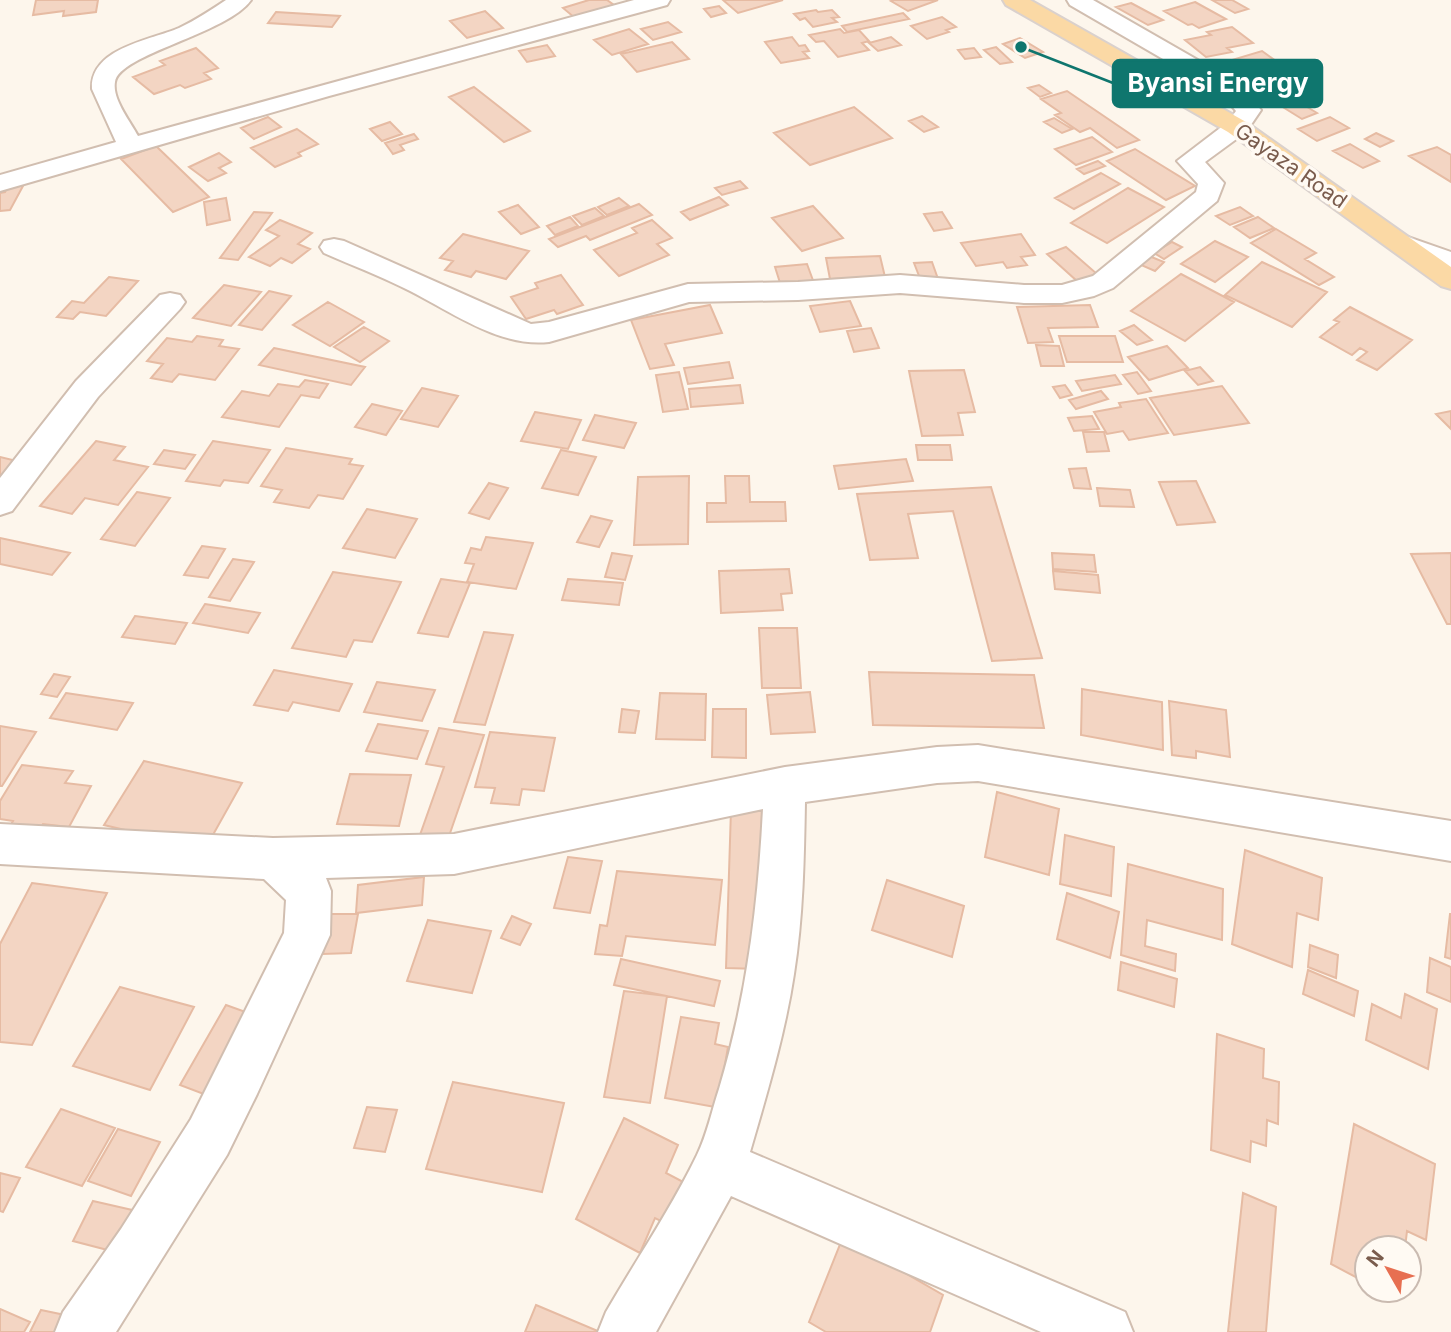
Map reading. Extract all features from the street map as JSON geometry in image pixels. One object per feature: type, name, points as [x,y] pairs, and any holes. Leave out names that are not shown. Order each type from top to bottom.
[{"type":"main road","name":"Gayaza Road","points":[[1014,0],[1237,127],[1451,280]]},
{"type":"street","points":[[131,146],[106,100],[103,83],[108,71],[132,53],[184,34],[240,0]]},
{"type":"street","points":[[0,183],[659,0]]},
{"type":"street","points":[[334,247],[413,281],[511,329],[531,334],[549,332],[688,293],[797,291],[900,284],[1024,294],[1062,294],[1084,290],[1103,282],[1208,195],[1211,183],[1190,161],[1237,127],[1249,110],[1228,87],[1078,0]]},
{"type":"street","points":[[1402,243],[1451,262]]},
{"type":"street","points":[[0,502],[87,389],[170,302]]},
{"type":"street","points":[[0,844],[273,859],[454,854],[785,786],[937,765],[978,763],[1451,841]]},
{"type":"street","points":[[626,1332],[720,1165],[754,1053],[771,973],[781,887],[785,786]]},
{"type":"street","points":[[83,1332],[140,1248],[208,1137],[307,935],[309,891],[273,859]]},
{"type":"street","points":[[720,1165],[1105,1332]]},
{"type":"building","points":[[36,0],[98,0],[96,12],[63,16],[64,11],[33,15]]},
{"type":"building","points":[[589,0],[607,0],[614,5],[575,18],[563,8]]},
{"type":"building","points":[[723,0],[783,0],[738,13]]},
{"type":"building","points":[[894,0],[938,0],[908,11],[891,1]]},
{"type":"building","points":[[1212,0],[1232,0],[1248,9],[1235,13]]},
{"type":"building","points":[[1195,2],[1226,19],[1199,28],[1188,25],[1164,11]]},
{"type":"building","points":[[1131,3],[1163,20],[1148,25],[1116,7]]},
{"type":"building","points":[[719,6],[726,13],[711,17],[704,9]]},
{"type":"building","points":[[832,10],[839,17],[832,18],[837,22],[813,27],[805,18],[800,20],[794,14]]},
{"type":"building","points":[[485,11],[503,28],[467,38],[450,21]]},
{"type":"building","points":[[276,12],[340,16],[332,27],[268,23]]},
{"type":"building","points":[[903,13],[909,19],[847,32],[842,26]]},
{"type":"building","points":[[942,17],[956,27],[927,39],[911,26]]},
{"type":"building","points":[[668,22],[681,32],[653,40],[641,29]]},
{"type":"building","points":[[1232,27],[1253,43],[1227,48],[1232,52],[1206,57],[1185,40],[1211,35],[1207,32]]},
{"type":"building","points":[[629,29],[648,44],[612,55],[594,40]]},
{"type":"building","points":[[840,29],[844,33],[859,30],[869,41],[862,43],[869,50],[838,57],[824,41],[816,42],[809,35]]},
{"type":"building","points":[[792,37],[799,46],[805,45],[809,51],[803,52],[809,58],[781,63],[765,42]]},
{"type":"building","points":[[891,37],[901,45],[878,51],[869,43]]},
{"type":"building","points":[[1020,38],[1043,52],[1025,58],[1003,44]]},
{"type":"building","points":[[672,42],[689,59],[637,72],[621,54]]},
{"type":"building","points":[[547,45],[555,56],[527,62],[519,51]]},
{"type":"building","points":[[996,47],[1012,62],[1000,64],[984,50]]},
{"type":"building","points":[[196,48],[218,68],[204,73],[211,79],[154,94],[133,77],[165,65],[160,61]]},
{"type":"building","points":[[974,48],[981,57],[965,59],[958,50]]},
{"type":"building","points":[[1262,51],[1273,59],[1237,70],[1225,62]]},
{"type":"building","points":[[1039,85],[1051,93],[1040,97],[1028,88]]},
{"type":"building","points":[[474,87],[530,131],[504,142],[449,97]]},
{"type":"building","points":[[1067,91],[1139,140],[1117,148],[1090,128],[1080,132],[1055,115],[1061,113],[1041,99]]},
{"type":"building","points":[[1294,99],[1317,113],[1302,119],[1278,104]]},
{"type":"building","points":[[854,107],[892,138],[810,165],[774,133]]},
{"type":"building","points":[[922,116],[938,127],[924,132],[909,121]]},
{"type":"building","points":[[268,117],[281,127],[254,139],[241,128]]},
{"type":"building","points":[[1330,117],[1349,128],[1317,141],[1298,129]]},
{"type":"building","points":[[1054,118],[1072,129],[1062,133],[1044,122]]},
{"type":"building","points":[[390,122],[402,134],[382,141],[370,129]]},
{"type":"building","points":[[297,129],[318,144],[298,153],[301,156],[275,167],[251,148]]},
{"type":"building","points":[[1376,133],[1393,141],[1380,147],[1365,139]]},
{"type":"building","points":[[414,134],[418,139],[400,145],[404,150],[393,154],[385,143]]},
{"type":"building","points":[[1092,137],[1112,152],[1076,165],[1055,149]]},
{"type":"building","points":[[1350,144],[1379,161],[1363,168],[1333,151]]},
{"type":"building","points":[[156,146],[209,197],[173,212],[121,159]]},
{"type":"building","points":[[1437,147],[1451,155],[1451,182],[1409,156]]},
{"type":"building","points":[[1135,149],[1195,186],[1166,200],[1107,161]]},
{"type":"building","points":[[219,153],[231,162],[219,168],[226,173],[208,181],[189,167]]},
{"type":"building","points":[[1098,161],[1105,166],[1084,174],[1077,169]]},
{"type":"building","points":[[1101,173],[1120,184],[1074,209],[1055,198]]},
{"type":"building","points":[[740,181],[747,188],[722,195],[715,188]]},
{"type":"building","points":[[8,186],[23,186],[10,210],[0,211],[0,193],[5,192]]},
{"type":"building","points":[[1128,188],[1164,207],[1107,243],[1071,223]]},
{"type":"building","points":[[719,197],[728,205],[690,220],[681,212]]},
{"type":"building","points":[[226,198],[230,220],[207,225],[204,202]]},
{"type":"building","points":[[619,198],[629,206],[607,215],[598,207]]},
{"type":"building","points":[[639,204],[652,215],[590,240],[586,236],[558,247],[549,239]]},
{"type":"building","points":[[518,205],[539,227],[521,234],[499,212]]},
{"type":"building","points":[[813,206],[843,238],[802,251],[772,218]]},
{"type":"building","points":[[1240,207],[1253,216],[1230,225],[1216,216]]},
{"type":"building","points":[[595,208],[604,216],[582,225],[573,216]]},
{"type":"building","points":[[254,212],[272,213],[238,260],[220,258]]},
{"type":"building","points":[[942,212],[952,228],[934,231],[924,214]]},
{"type":"building","points":[[570,217],[578,226],[555,235],[547,226]]},
{"type":"building","points":[[1258,217],[1274,228],[1250,238],[1234,227]]},
{"type":"building","points":[[280,220],[312,233],[298,244],[310,249],[292,263],[281,258],[270,266],[249,257],[279,236],[266,230]]},
{"type":"building","points":[[652,220],[672,238],[657,244],[669,255],[619,276],[594,250],[637,233],[632,228]]},
{"type":"building","points":[[1276,229],[1316,253],[1305,259],[1334,277],[1319,285],[1251,243]]},
{"type":"building","points":[[463,234],[529,251],[506,279],[476,271],[471,277],[445,270],[453,261],[440,258]]},
{"type":"building","points":[[1021,234],[1035,255],[1021,257],[1027,265],[1007,268],[1003,262],[976,266],[961,243]]},
{"type":"building","points":[[1215,241],[1248,257],[1215,282],[1181,264]]},
{"type":"building","points":[[1172,242],[1182,247],[1164,259],[1154,253]]},
{"type":"building","points":[[1066,247],[1097,274],[1077,281],[1047,254]]},
{"type":"building","points":[[880,256],[885,277],[830,279],[826,258]]},
{"type":"building","points":[[1149,256],[1164,262],[1155,271],[1141,265]]},
{"type":"building","points":[[932,262],[938,279],[921,281],[914,263]]},
{"type":"building","points":[[1262,262],[1327,292],[1292,327],[1225,295]]},
{"type":"building","points":[[807,264],[814,283],[781,286],[775,267]]},
{"type":"building","points":[[1181,274],[1234,302],[1185,341],[1131,311]]},
{"type":"building","points":[[561,275],[583,305],[557,314],[554,310],[526,319],[511,297],[538,288],[535,283]]},
{"type":"building","points":[[109,277],[138,281],[106,316],[80,312],[73,319],[57,317],[72,301],[84,303]]},
{"type":"building","points":[[224,285],[261,292],[231,326],[193,318]]},
{"type":"building","points":[[269,291],[291,296],[262,330],[239,325]]},
{"type":"building","points":[[850,301],[861,326],[820,332],[810,306]]},
{"type":"building","points":[[328,302],[364,322],[330,346],[293,325]]},
{"type":"building","points":[[710,305],[722,333],[665,344],[674,365],[650,369],[631,320]]},
{"type":"building","points":[[1090,305],[1098,327],[1048,328],[1053,342],[1028,343],[1017,307]]},
{"type":"building","points":[[1350,307],[1412,340],[1377,370],[1357,360],[1367,352],[1360,348],[1352,355],[1320,337],[1339,322],[1334,320]]},
{"type":"building","points":[[1134,325],[1152,340],[1137,345],[1120,331]]},
{"type":"building","points":[[364,327],[389,341],[360,362],[334,347]]},
{"type":"building","points":[[871,328],[879,348],[854,352],[847,331]]},
{"type":"building","points":[[197,336],[223,340],[219,346],[239,349],[215,380],[179,374],[172,382],[151,378],[163,364],[147,361],[167,338],[192,342]]},
{"type":"building","points":[[1059,336],[1115,336],[1123,362],[1067,362]]},
{"type":"building","points":[[1036,345],[1059,346],[1064,366],[1041,366]]},
{"type":"building","points":[[1167,346],[1188,368],[1149,380],[1128,357]]},
{"type":"building","points":[[274,348],[365,367],[351,385],[259,365]]},
{"type":"building","points":[[729,362],[733,378],[688,384],[684,368]]},
{"type":"building","points":[[1200,367],[1213,381],[1198,385],[1185,371]]},
{"type":"building","points":[[964,370],[975,412],[958,413],[963,435],[922,436],[909,371]]},
{"type":"building","points":[[679,372],[688,409],[663,412],[656,375]]},
{"type":"building","points":[[1137,372],[1151,391],[1138,394],[1123,375]]},
{"type":"building","points":[[1115,375],[1121,384],[1082,391],[1076,381]]},
{"type":"building","points":[[305,380],[328,384],[319,398],[301,395],[279,427],[222,417],[242,391],[269,396],[278,384],[299,387]]},
{"type":"building","points":[[740,385],[743,403],[691,407],[689,389]]},
{"type":"building","points":[[1065,385],[1072,395],[1060,398],[1053,387]]},
{"type":"building","points":[[1222,386],[1249,423],[1174,435],[1150,398]]},
{"type":"building","points":[[422,388],[458,396],[438,427],[401,419]]},
{"type":"building","points":[[1101,391],[1108,399],[1076,409],[1069,400]]},
{"type":"building","points":[[1146,399],[1168,433],[1129,440],[1123,431],[1107,434],[1094,412],[1121,407],[1119,403]]},
{"type":"building","points":[[372,404],[402,411],[386,435],[355,427]]},
{"type":"building","points":[[1451,411],[1451,429],[1436,414]]},
{"type":"building","points":[[535,412],[581,420],[568,449],[521,441]]},
{"type":"building","points":[[595,415],[636,423],[624,448],[583,440]]},
{"type":"building","points":[[1092,416],[1099,429],[1074,431],[1068,418]]},
{"type":"building","points":[[1083,432],[1104,432],[1109,451],[1087,452]]},
{"type":"building","points":[[96,441],[125,447],[114,460],[148,467],[118,505],[85,498],[72,514],[40,506]]},
{"type":"building","points":[[213,441],[270,450],[248,483],[224,480],[220,486],[186,481]]},
{"type":"building","points":[[916,445],[950,445],[952,460],[918,460]]},
{"type":"building","points":[[286,448],[352,459],[349,464],[363,466],[343,499],[318,495],[309,508],[274,502],[282,490],[261,486]]},
{"type":"building","points":[[164,450],[195,455],[185,469],[154,464]]},
{"type":"building","points":[[561,450],[596,457],[578,495],[542,488]]},
{"type":"building","points":[[0,457],[21,462],[0,485]]},
{"type":"building","points":[[906,459],[913,481],[839,489],[834,466]]},
{"type":"building","points":[[1086,468],[1091,489],[1074,488],[1069,469]]},
{"type":"building","points":[[689,476],[688,544],[634,545],[638,477]]},
{"type":"building","points":[[725,476],[749,476],[750,502],[785,502],[786,521],[707,522],[707,503],[726,503]]},
{"type":"building","points":[[1196,481],[1215,522],[1177,525],[1159,482]]},
{"type":"building","points":[[489,483],[508,488],[489,519],[469,513]]},
{"type":"building","points":[[991,487],[1042,658],[992,661],[953,511],[908,514],[918,558],[870,560],[857,494]]},
{"type":"building","points":[[1097,488],[1130,490],[1134,507],[1100,506]]},
{"type":"building","points":[[137,492],[170,498],[135,546],[101,539]]},
{"type":"building","points":[[367,509],[417,519],[395,558],[343,548]]},
{"type":"building","points":[[591,516],[612,521],[599,547],[577,542]]},
{"type":"building","points":[[486,537],[533,543],[516,589],[467,582],[474,564],[465,563],[471,548],[481,550]]},
{"type":"building","points":[[0,538],[70,553],[52,575],[0,564]]},
{"type":"building","points":[[202,546],[225,549],[208,578],[184,575]]},
{"type":"building","points":[[612,553],[632,556],[625,580],[605,577]]},
{"type":"building","points":[[1052,553],[1094,555],[1096,572],[1053,569]]},
{"type":"building","points":[[1451,553],[1451,624],[1447,624],[1411,554]]},
{"type":"building","points":[[233,559],[254,562],[230,601],[209,597]]},
{"type":"building","points":[[789,569],[792,593],[781,594],[783,610],[721,613],[719,571]]},
{"type":"building","points":[[1053,571],[1098,575],[1100,593],[1055,589]]},
{"type":"building","points":[[333,572],[401,582],[372,642],[354,640],[346,657],[292,648]]},
{"type":"building","points":[[441,579],[470,583],[448,637],[418,633]]},
{"type":"building","points":[[568,579],[623,583],[619,605],[562,600]]},
{"type":"building","points":[[205,604],[260,613],[248,633],[193,623]]},
{"type":"building","points":[[135,616],[187,623],[175,644],[122,637]]},
{"type":"building","points":[[759,628],[797,628],[801,688],[762,688]]},
{"type":"building","points":[[484,632],[513,635],[485,725],[454,722]]},
{"type":"building","points":[[274,670],[352,684],[339,711],[293,702],[288,711],[254,705]]},
{"type":"building","points":[[869,672],[1034,675],[1044,728],[873,725]]},
{"type":"building","points":[[54,674],[70,677],[57,697],[41,694]]},
{"type":"building","points":[[377,682],[435,690],[422,721],[364,712]]},
{"type":"building","points":[[1082,689],[1162,702],[1163,750],[1081,735]]},
{"type":"building","points":[[810,692],[815,732],[771,734],[767,695]]},
{"type":"building","points":[[66,693],[133,703],[117,730],[50,718]]},
{"type":"building","points":[[660,693],[706,694],[705,740],[656,739]]},
{"type":"building","points":[[1169,701],[1226,710],[1230,757],[1196,751],[1196,758],[1172,755]]},
{"type":"building","points":[[622,709],[639,711],[635,733],[619,732]]},
{"type":"building","points":[[713,709],[746,709],[746,758],[712,757]]},
{"type":"building","points":[[378,724],[428,731],[417,759],[366,751]]},
{"type":"building","points":[[0,726],[36,732],[2,786],[0,786]]},
{"type":"building","points":[[439,728],[484,735],[448,839],[420,835],[444,767],[426,764]]},
{"type":"building","points":[[490,732],[555,738],[544,791],[522,789],[519,805],[491,803],[495,788],[475,787]]},
{"type":"building","points":[[144,761],[242,783],[205,849],[104,825]]},
{"type":"building","points":[[22,765],[73,771],[65,783],[91,786],[69,827],[43,824],[37,835],[7,831],[13,821],[0,819],[0,801]]},
{"type":"building","points":[[350,774],[411,775],[399,826],[337,824]]},
{"type":"building","points":[[997,792],[1059,809],[1049,875],[985,857]]},
{"type":"building","points":[[731,809],[762,810],[759,969],[726,968]]},
{"type":"building","points":[[1065,835],[1114,847],[1111,896],[1060,884]]},
{"type":"building","points":[[1245,850],[1322,878],[1318,920],[1297,913],[1292,967],[1232,944]]},
{"type":"building","points":[[568,857],[602,861],[590,913],[554,908]]},
{"type":"building","points":[[1128,864],[1223,889],[1222,940],[1147,920],[1145,946],[1176,954],[1175,971],[1121,955]]},
{"type":"building","points":[[617,871],[722,880],[715,945],[626,936],[622,956],[595,954],[600,925],[607,926]]},
{"type":"building","points":[[424,877],[422,905],[356,913],[358,885]]},
{"type":"building","points":[[887,880],[964,906],[952,957],[872,930]]},
{"type":"building","points":[[32,883],[107,893],[32,1045],[0,1042],[0,944]]},
{"type":"building","points":[[1067,893],[1119,912],[1110,958],[1057,939]]},
{"type":"building","points":[[331,914],[358,914],[351,953],[323,954]]},
{"type":"building","points":[[1451,914],[1451,959],[1445,957]]},
{"type":"building","points":[[512,916],[531,924],[520,945],[501,938]]},
{"type":"building","points":[[428,920],[491,931],[472,993],[407,981]]},
{"type":"building","points":[[1310,945],[1338,955],[1336,978],[1308,967]]},
{"type":"building","points":[[1430,958],[1451,967],[1451,1002],[1427,992]]},
{"type":"building","points":[[621,959],[720,981],[714,1006],[614,985]]},
{"type":"building","points":[[1121,962],[1177,979],[1174,1007],[1118,990]]},
{"type":"building","points":[[1308,970],[1358,991],[1354,1016],[1303,994]]},
{"type":"building","points":[[120,987],[194,1007],[150,1090],[73,1066]]},
{"type":"building","points":[[624,991],[667,996],[650,1103],[604,1097]]},
{"type":"building","points":[[1405,994],[1437,1009],[1428,1069],[1366,1040],[1372,1004],[1401,1018]]},
{"type":"building","points":[[226,1005],[254,1015],[209,1096],[180,1085]]},
{"type":"building","points":[[681,1017],[719,1023],[715,1044],[728,1047],[723,1076],[726,1109],[665,1098]]},
{"type":"building","points":[[1217,1034],[1264,1049],[1263,1078],[1279,1082],[1278,1124],[1267,1120],[1266,1146],[1251,1141],[1250,1162],[1211,1150]]},
{"type":"building","points":[[453,1082],[564,1103],[542,1192],[426,1169]]},
{"type":"building","points":[[367,1107],[397,1110],[385,1152],[354,1148]]},
{"type":"building","points":[[61,1109],[115,1128],[82,1186],[26,1167]]},
{"type":"building","points":[[624,1118],[678,1145],[666,1173],[689,1185],[671,1226],[655,1218],[640,1253],[576,1219]]},
{"type":"building","points":[[1354,1124],[1435,1164],[1426,1240],[1423,1234],[1407,1231],[1407,1234],[1353,1234],[1353,1276],[1331,1264]]},
{"type":"building","points":[[118,1129],[160,1142],[131,1196],[88,1181]]},
{"type":"building","points":[[0,1173],[20,1178],[3,1212],[0,1211]]},
{"type":"building","points":[[1243,1193],[1276,1207],[1266,1332],[1228,1332]]},
{"type":"building","points":[[93,1201],[141,1212],[123,1254],[73,1241]]},
{"type":"building","points":[[843,1237],[943,1295],[930,1332],[826,1332],[809,1322]]},
{"type":"building","points":[[536,1305],[600,1332],[525,1332]]},
{"type":"building","points":[[0,1309],[30,1322],[24,1332],[0,1332]]},
{"type":"building","points":[[41,1310],[65,1315],[57,1332],[30,1332]]},
{"type":"place","name":"Byansi Energy","points":[[1021,47]]}]
